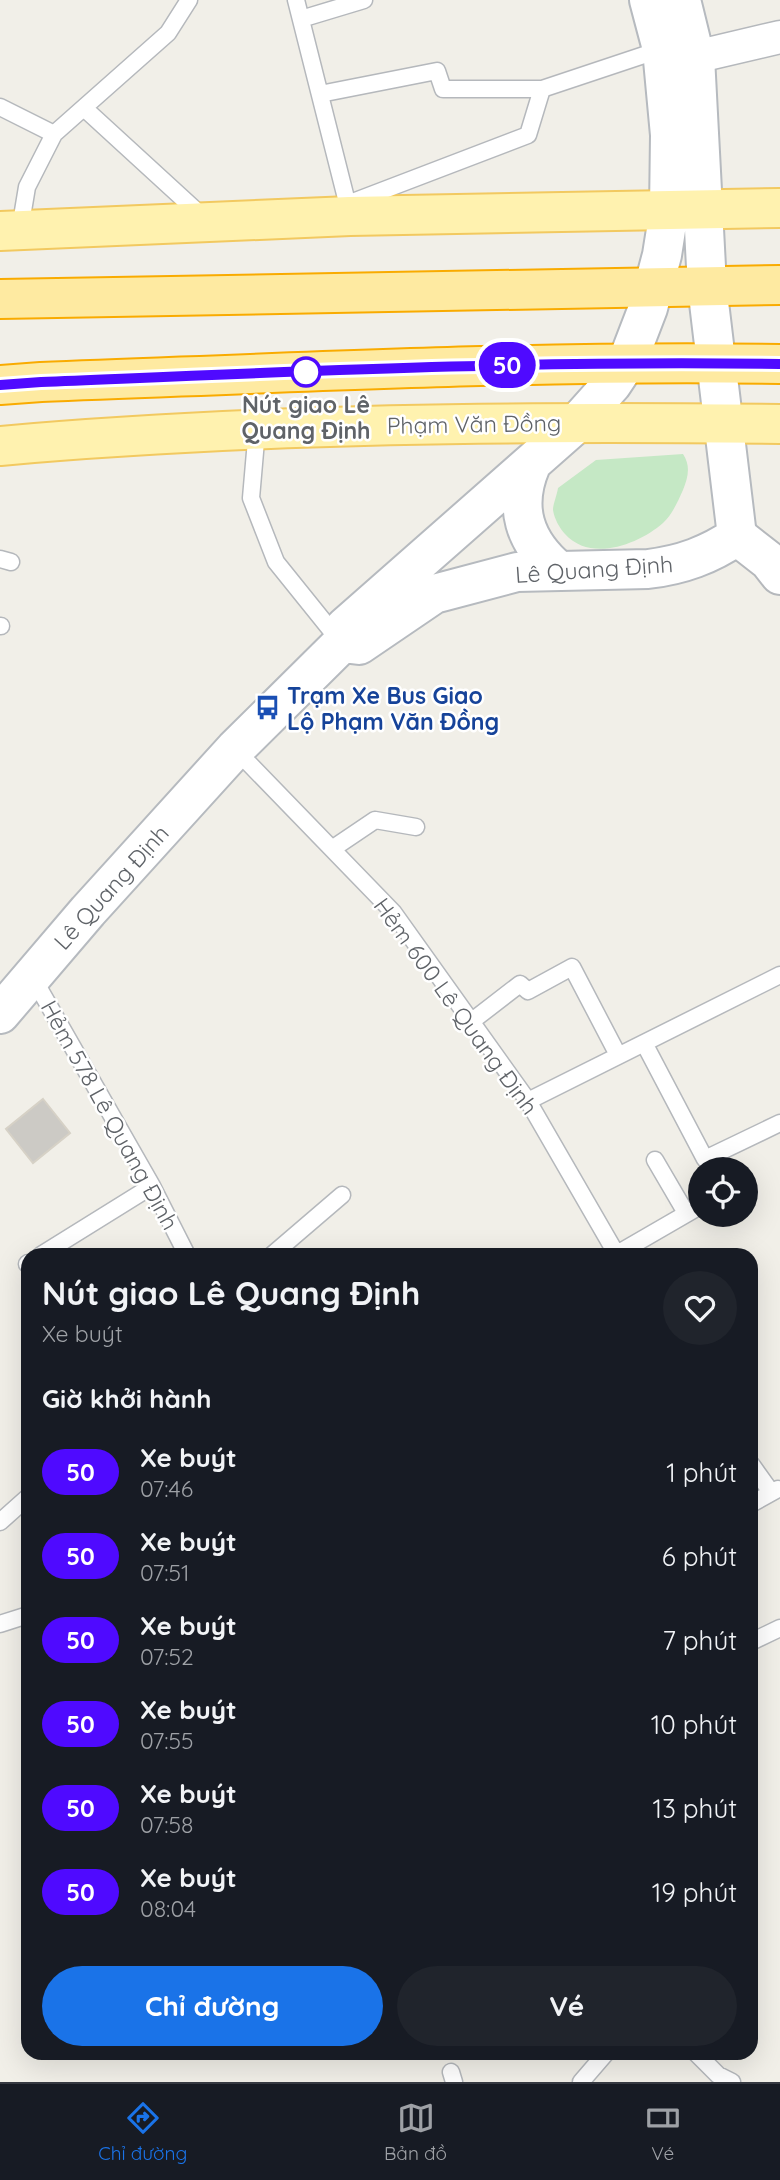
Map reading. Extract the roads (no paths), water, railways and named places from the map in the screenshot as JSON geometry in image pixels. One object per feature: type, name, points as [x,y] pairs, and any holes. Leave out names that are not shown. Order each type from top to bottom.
[{"type":"highway","points":[[0,299],[780,285]]},
{"type":"highway","points":[[0,385],[348,370],[626,362],[780,364]]},
{"type":"main road","name":"Lê Quang Định","points":[[649,0],[678,53]]},
{"type":"main road","name":"Lê Quang Định","points":[[342,643],[359,645],[435,594],[517,572],[648,569],[669,566],[707,554],[737,536],[707,286],[685,210],[678,53],[681,0]]},
{"type":"main road","points":[[10,230],[209,222],[349,210],[780,208]]},
{"type":"main road","name":"Lê Quang Định","points":[[0,1013],[235,749],[342,643],[345,628],[531,465],[578,422],[612,384],[637,340],[654,287],[685,210]]},
{"type":"main road","name":"Phạm Văn Đồng","points":[[0,446],[257,429],[578,422],[780,424]]},
{"type":"main road","points":[[531,465],[523,494],[525,525],[538,551],[559,571]]},
{"type":"main road","points":[[737,536],[769,561],[780,575]]},
{"type":"street","points":[[678,53],[780,37]]},
{"type":"lane","points":[[10,230],[27,187],[54,134],[168,33],[189,0]]},
{"type":"lane","points":[[296,0],[349,210],[528,135],[542,89]]},
{"type":"lane","points":[[301,19],[364,0]]},
{"type":"lane","points":[[320,94],[437,71],[443,89],[542,89],[678,53]]},
{"type":"lane","points":[[0,107],[54,134]]},
{"type":"lane","points":[[84,108],[209,222]]},
{"type":"lane","points":[[257,429],[251,498],[276,562],[342,643]]},
{"type":"lane","name":"Hẻm 600 Lê Quang Định","points":[[235,749],[393,912],[528,1101],[614,1248]]},
{"type":"lane","points":[[332,849],[375,820],[416,827]]},
{"type":"lane","points":[[472,1021],[520,984],[528,991],[572,967],[618,1055]]},
{"type":"lane","points":[[528,1101],[780,975]]},
{"type":"lane","name":"Hẻm 578 Lê Quang Định","points":[[32,976],[152,1186],[183,1248]]},
{"type":"lane","points":[[644,1043],[704,1157]]},
{"type":"lane","points":[[720,1157],[780,1123]]},
{"type":"lane","points":[[655,1160],[688,1203]]},
{"type":"lane","points":[[52,1248],[152,1186]]},
{"type":"lane","points":[[280,1248],[342,1195]]},
{"type":"lane","points":[[627,1248],[688,1213]]},
{"type":"lane","points":[[758,1472],[775,1490],[758,1500]]},
{"type":"lane","points":[[0,1522],[21,1503]]},
{"type":"lane","points":[[0,1624],[21,1617]]},
{"type":"lane","points":[[758,1639],[780,1628]]},
{"type":"lane","points":[[581,2082],[600,2060]]},
{"type":"lane","points":[[703,2060],[718,2075],[733,2082]]},
{"type":"place","name":"Nút giao Lê Quang Định","points":[[306,372]]},
{"type":"place","name":"Trạm Xe Bus Giao Lộ Phạm Văn Đồng","points":[[267,708]]}]
